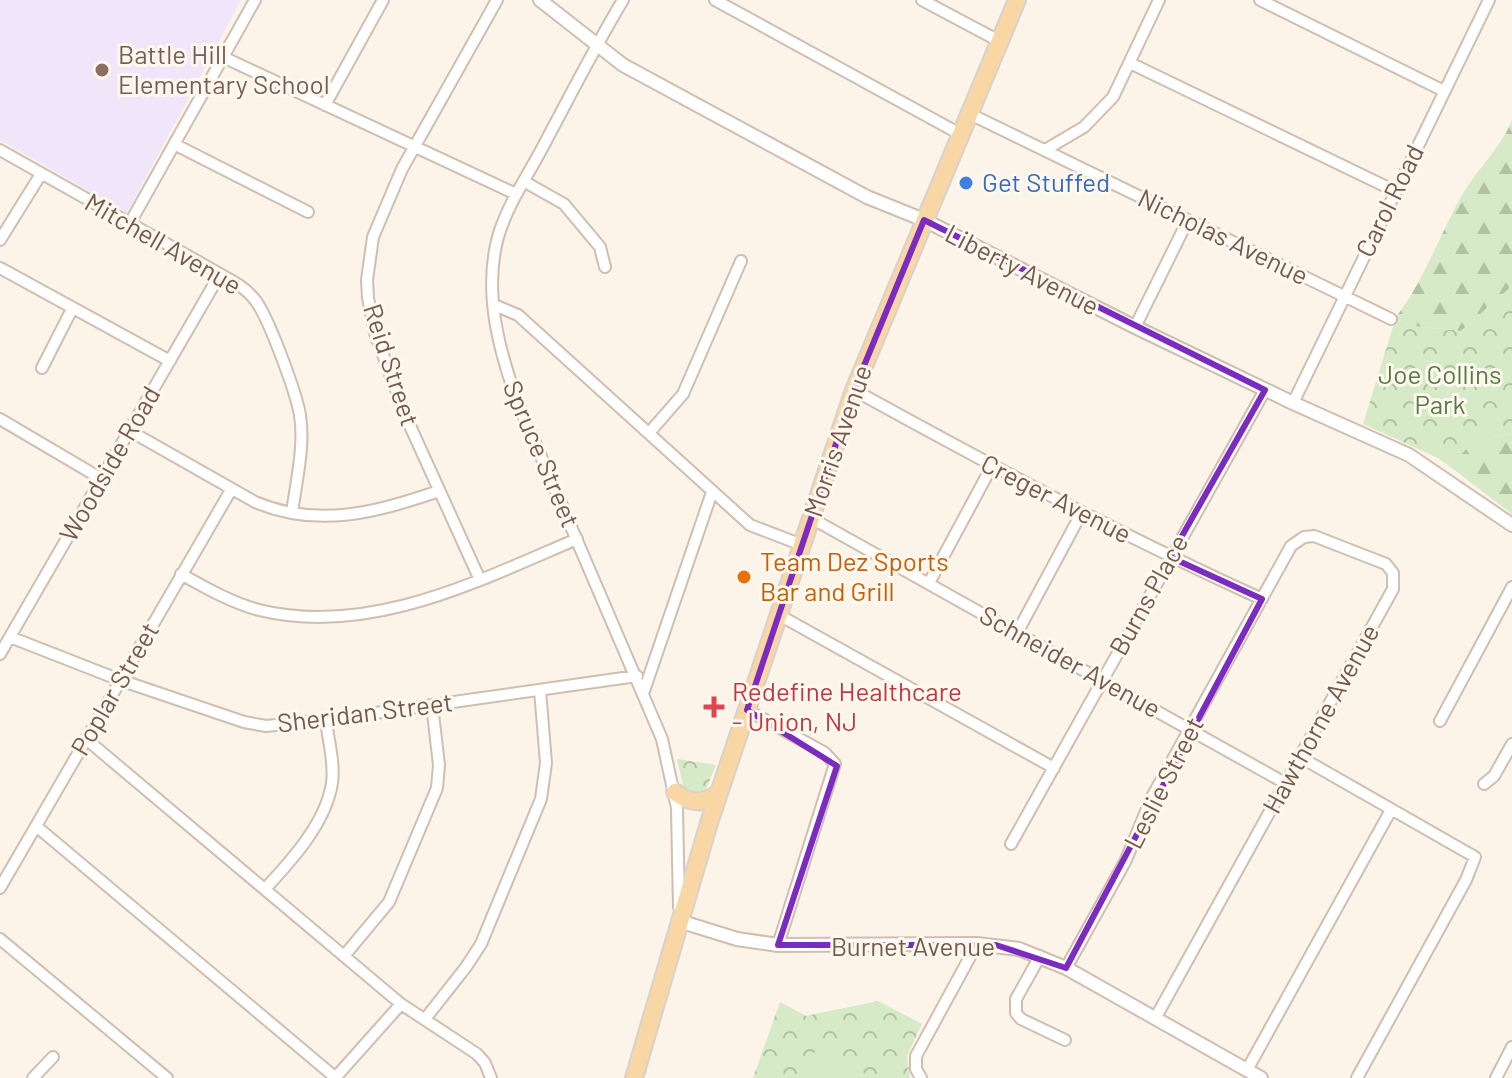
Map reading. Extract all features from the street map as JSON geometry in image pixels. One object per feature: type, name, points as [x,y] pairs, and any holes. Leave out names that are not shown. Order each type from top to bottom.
[{"type":"main road","name":"Morris Avenue","points":[[634,1078],[719,792],[854,390],[1017,0]]},
{"type":"main road","points":[[675,792],[694,802],[709,800],[719,792]]},
{"type":"street","points":[[130,223],[255,0]]},
{"type":"street","points":[[325,105],[383,0]]},
{"type":"street","name":"Reid Street","points":[[480,580],[406,417],[375,333],[368,298],[368,262],[373,237],[402,169],[497,0]]},
{"type":"street","name":"Liberty Avenue","points":[[540,0],[623,65],[867,197],[924,220],[1265,390],[1409,455],[1512,525]]},
{"type":"street","name":"Spruce Street","points":[[623,0],[516,194],[498,238],[493,278],[494,305],[502,358],[662,739],[675,792],[679,921]]},
{"type":"street","points":[[715,0],[960,134]]},
{"type":"street","points":[[922,0],[999,41]]},
{"type":"street","points":[[1045,150],[1084,127],[1113,97],[1159,0]]},
{"type":"street","points":[[1260,0],[1444,91]]},
{"type":"street","name":"Carol Road","points":[[1293,403],[1489,0]]},
{"type":"street","points":[[223,57],[516,194]]},
{"type":"street","points":[[1130,63],[1395,191]]},
{"type":"street","name":"Nicholas Avenue","points":[[968,113],[1391,319]]},
{"type":"street","points":[[174,144],[308,212]]},
{"type":"street","name":"Mitchell Avenue","points":[[0,150],[243,287],[265,314],[300,414],[301,438],[292,513]]},
{"type":"street","points":[[0,240],[41,174]]},
{"type":"street","points":[[525,182],[564,204],[600,247],[605,267]]},
{"type":"street","points":[[1135,327],[1188,220]]},
{"type":"street","points":[[649,433],[683,394],[741,261]]},
{"type":"street","points":[[0,268],[170,361]]},
{"type":"street","name":"Woodside Road","points":[[0,654],[220,274]]},
{"type":"street","points":[[494,305],[518,315],[750,525],[802,545]]},
{"type":"street","points":[[42,368],[72,309]]},
{"type":"street","name":"Creger Avenue","points":[[854,390],[992,466],[1170,557],[1262,599]]},
{"type":"street","name":"Burns Place","points":[[1011,844],[1265,390]]},
{"type":"street","points":[[0,419],[100,478]]},
{"type":"street","points":[[130,431],[231,490],[274,510],[318,517],[362,514],[439,491]]},
{"type":"street","points":[[929,583],[992,466]]},
{"type":"street","name":"Poplar Street","points":[[0,888],[231,490]]},
{"type":"street","points":[[644,691],[712,492]]},
{"type":"street","points":[[1017,633],[1082,512]]},
{"type":"street","name":"Schneider Avenue","points":[[811,518],[1285,783]]},
{"type":"street","name":"Hawthorne Avenue","points":[[1156,1017],[1389,597],[1394,578],[1386,564],[1322,537],[1304,537],[1291,546],[1262,599]]},
{"type":"street","points":[[181,574],[233,601],[259,610],[295,616],[338,615],[423,601],[577,539]]},
{"type":"street","points":[[1440,721],[1512,587]]},
{"type":"street","name":"Leslie Street","points":[[1066,968],[1125,862],[1152,797],[1262,599]]},
{"type":"street","points":[[779,615],[1054,768]]},
{"type":"street","name":"Sheridan Street","points":[[10,637],[120,680],[244,722],[266,726],[637,676]]},
{"type":"street","points":[[425,1019],[481,944],[541,799],[546,763],[540,690]]},
{"type":"street","points":[[344,956],[389,902],[437,788],[439,765],[432,705]]},
{"type":"street","points":[[747,710],[825,753],[835,764],[778,945]]},
{"type":"street","points":[[265,889],[301,847],[323,810],[332,783],[326,720]]},
{"type":"street","points":[[86,739],[401,1004],[477,1054],[491,1078]]},
{"type":"street","points":[[1484,784],[1494,776],[1512,744]]},
{"type":"street","points":[[1300,757],[1470,853],[1475,861],[1357,1078]]},
{"type":"street","points":[[1247,1070],[1391,810]]},
{"type":"street","points":[[36,826],[336,1078],[401,1004]]},
{"type":"street","name":"Burnet Avenue","points":[[679,921],[737,939],[778,945],[977,944],[1019,949],[1066,968],[1261,1078]]},
{"type":"street","points":[[0,939],[167,1078]]},
{"type":"street","points":[[919,1074],[916,1056],[977,944]]},
{"type":"street","points":[[1040,956],[1016,999],[1015,1010],[1021,1019],[1065,1040]]},
{"type":"street","points":[[1496,1078],[1512,1047]]},
{"type":"street","points":[[33,1078],[53,1057]]},
{"type":"highlighted area","points":[[924,220],[1265,390],[1170,557],[1262,599],[1066,968],[996,945],[778,945],[837,766],[747,710],[854,390]]},
{"type":"shaded area","name":"Battle Hill Elementary School","points":[[0,0],[241,0],[127,213],[0,140]]},
{"type":"green space","points":[[1512,120],[1512,286],[1461,331],[1412,326],[1396,317],[1423,273],[1461,197],[1502,140]]},
{"type":"green space","name":"Joe Collins Park","points":[[1512,286],[1512,434],[1476,439],[1449,466],[1363,424],[1396,317],[1412,326],[1461,331]]},
{"type":"green space","points":[[1512,434],[1512,514],[1449,466],[1476,439]]},
{"type":"green space","points":[[677,759],[716,765],[704,794],[685,794]]},
{"type":"green space","points":[[878,1001],[922,1024],[907,1056],[910,1078],[753,1078],[780,1002],[806,1016]]},
{"type":"green space","points":[[817,1048],[873,1078],[802,1078]]},
{"type":"place","name":"Battle Hill Elementary School","points":[[102,70]]},
{"type":"place","name":"Get Stuffed","points":[[966,183]]},
{"type":"place","name":"Team Dez Sports Bar and Grill","points":[[744,577]]},
{"type":"place","name":"Redefine Healthcare - Union, NJ","points":[[714,707]]}]
